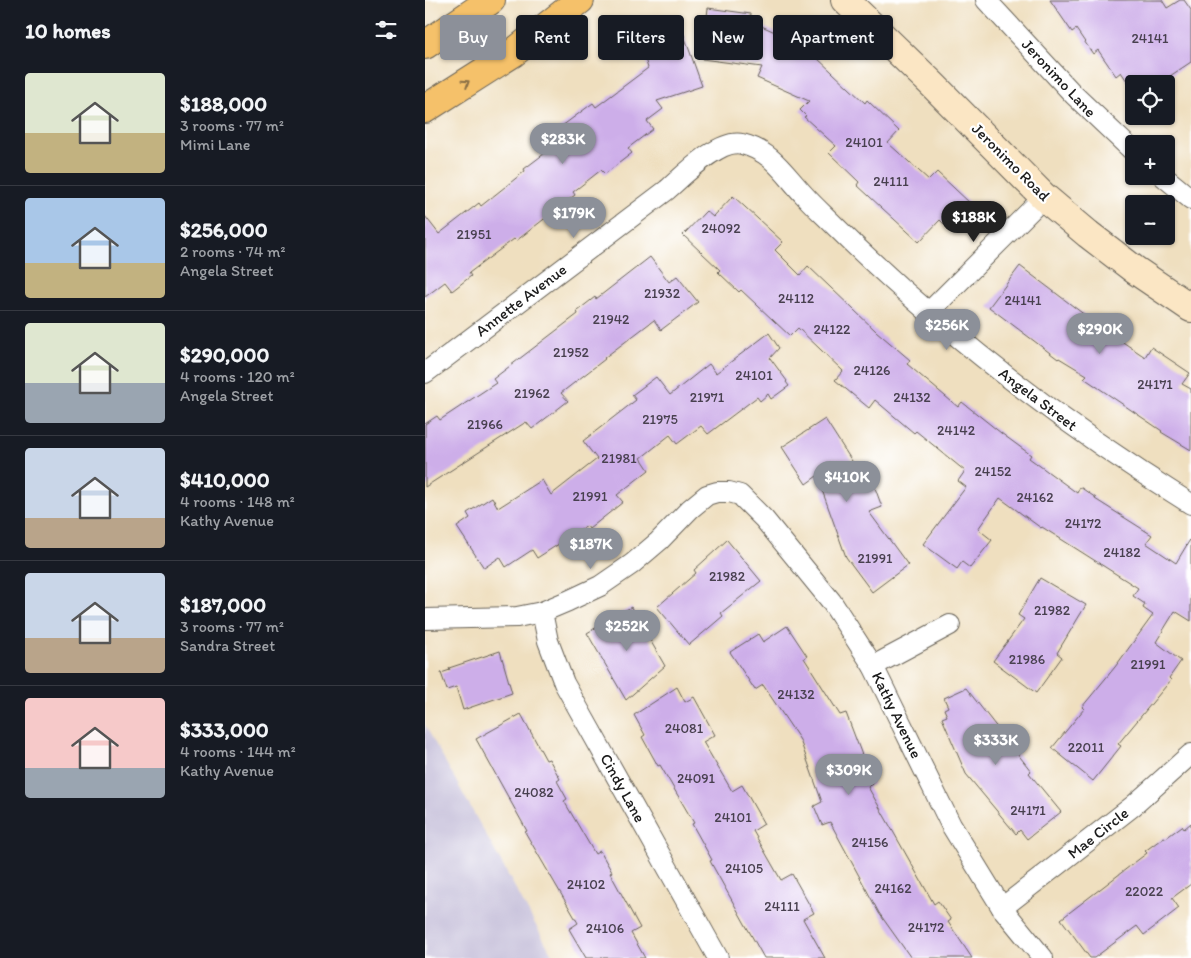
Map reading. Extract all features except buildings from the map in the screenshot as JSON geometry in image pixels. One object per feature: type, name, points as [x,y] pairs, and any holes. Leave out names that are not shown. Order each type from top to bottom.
[{"type":"main road","points":[[425,45],[491,0]]},
{"type":"main road","points":[[425,109],[513,53],[580,0]]},
{"type":"main road","name":"Jeronimo Road","points":[[845,0],[1045,197],[1088,234],[1135,270],[1191,308]]},
{"type":"street","name":"Jeronimo Lane","points":[[986,0],[1074,95],[1125,143]]},
{"type":"street","name":"Angela Street","points":[[739,143],[761,150],[776,163],[805,196],[874,265],[987,361],[1066,421],[1149,478],[1191,504]]},
{"type":"street","name":"Annette Avenue","points":[[425,373],[667,190],[703,158],[720,148],[739,143]]},
{"type":"street","points":[[1174,185],[1191,199]]},
{"type":"street","points":[[929,313],[1045,197]]},
{"type":"street","name":"Kathy Avenue","points":[[542,612],[568,602],[600,586],[632,564],[707,495],[717,492],[729,492],[740,495],[764,519],[831,601],[873,666],[951,826],[1002,908],[1043,958]]},
{"type":"street","points":[[425,619],[517,617],[542,612]]},
{"type":"street","name":"Cindy Lane","points":[[542,612],[548,641],[564,683],[718,958]]},
{"type":"street","points":[[873,666],[949,625]]},
{"type":"street","name":"Mae Circle","points":[[1002,908],[1133,806],[1191,754]]},
{"type":"shaded area","points":[[425,725],[554,958],[425,958]]}]
